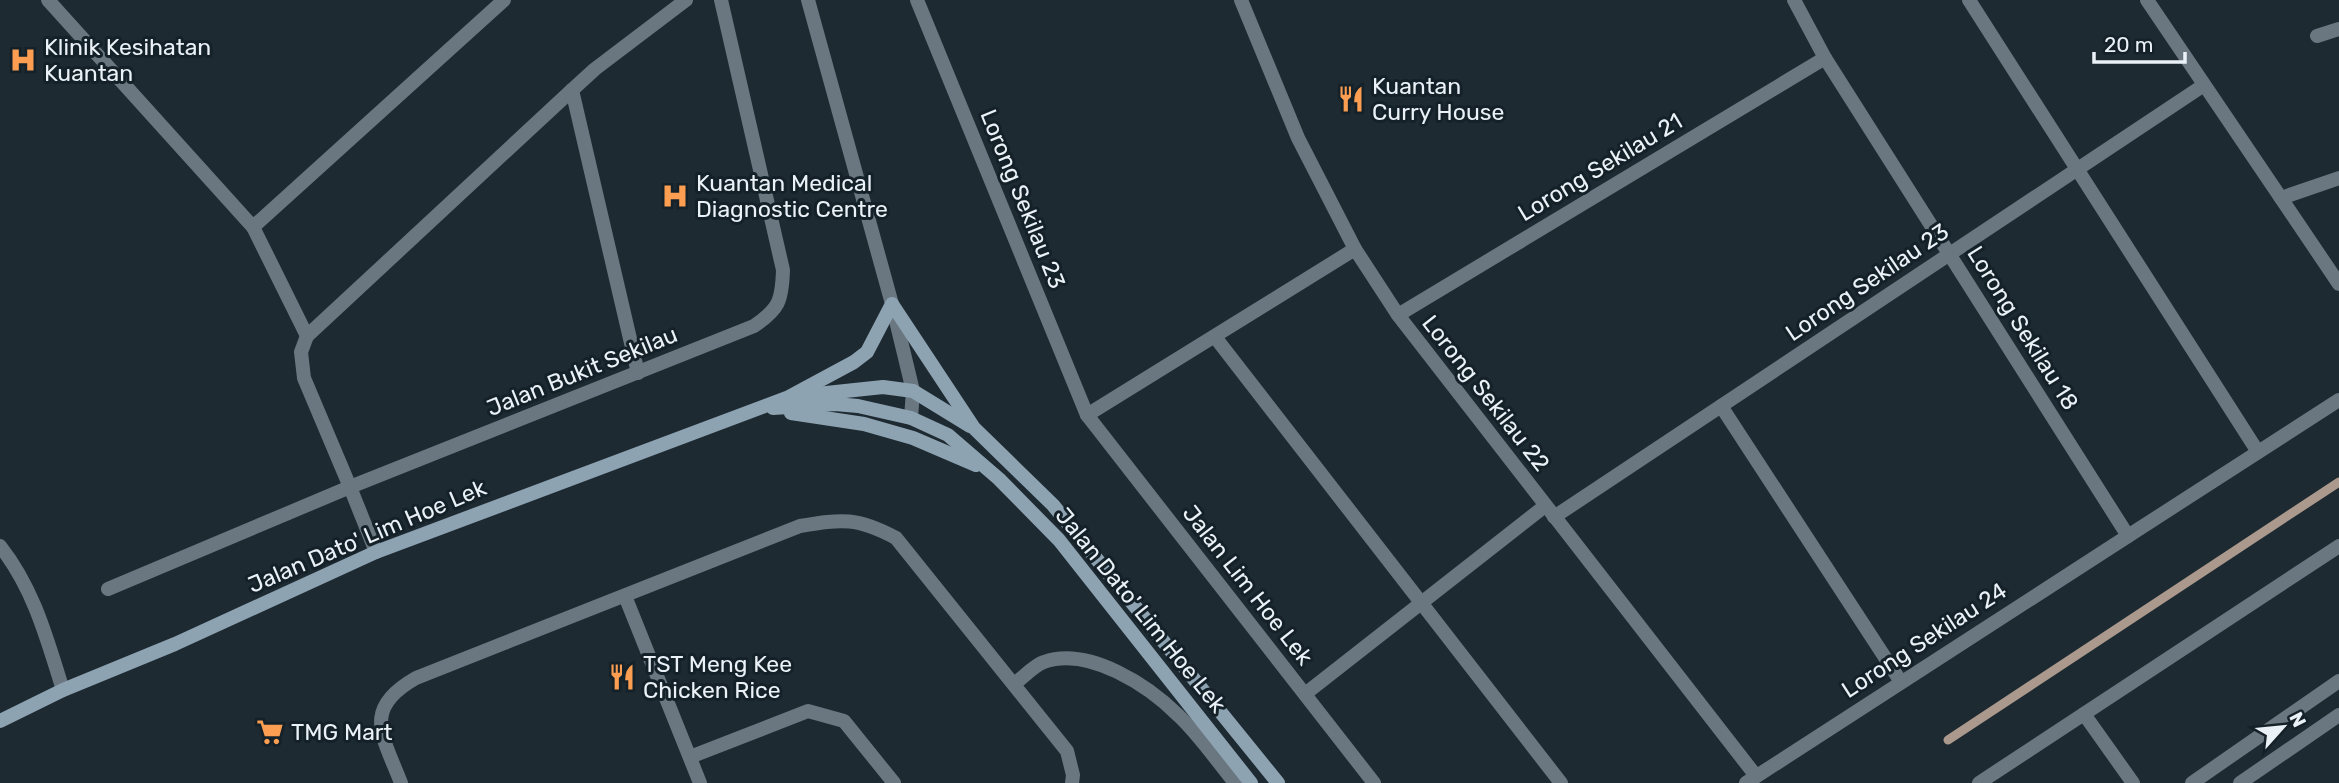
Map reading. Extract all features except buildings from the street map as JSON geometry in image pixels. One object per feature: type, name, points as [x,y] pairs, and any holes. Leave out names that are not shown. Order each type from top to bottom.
[{"type":"street","points":[[48,0],[253,227],[307,336]]},
{"type":"street","points":[[253,227],[504,0]]},
{"type":"street","points":[[376,552],[304,378],[301,352],[307,336],[595,69],[686,0]]},
{"type":"street","name":"Jalan Bukit Sekilau","points":[[108,589],[350,487],[754,326],[769,316],[778,306],[783,270],[721,0]]},
{"type":"street","points":[[808,0],[892,304],[913,391],[911,418]]},
{"type":"street","name":"Lorong Sekilau 23","points":[[917,0],[1087,415]]},
{"type":"street","name":"Lorong Sekilau 22","points":[[1241,0],[1298,138],[1355,249],[1398,316],[1550,511],[1751,780]]},
{"type":"street","name":"Lorong Sekilau 18","points":[[1794,0],[1825,58],[2128,536]]},
{"type":"street","points":[[1969,0],[2258,452]]},
{"type":"street","points":[[2147,0],[2339,284]]},
{"type":"street","points":[[2317,36],[2339,29]]},
{"type":"street","name":"Lorong Sekilau 21","points":[[1398,316],[1825,58]]},
{"type":"street","name":"Lorong Sekilau 23","points":[[1305,694],[1421,603],[1550,511],[1721,406],[2204,85]]},
{"type":"street","points":[[572,90],[638,373]]},
{"type":"street","points":[[2281,198],[2339,177]]},
{"type":"street","points":[[1087,415],[1355,249]]},
{"type":"street","points":[[789,397],[854,362],[867,352],[892,304]]},
{"type":"street","points":[[892,304],[974,428],[1053,505],[1278,783]]},
{"type":"street","points":[[1215,337],[1561,783]]},
{"type":"street","points":[[789,397],[883,387],[913,391],[974,428]]},
{"type":"street","name":"Jalan Dato' Lim Hoe Lek","points":[[0,721],[63,690],[175,645],[376,552],[789,397]]},
{"type":"street","name":"Lorong Sekilau 24","points":[[1751,780],[2339,400]]},
{"type":"street","name":"Jalan Dato' Lim Hoe Lek","points":[[758,408],[835,404],[911,418],[948,435],[1059,540],[1251,783]]},
{"type":"street","points":[[1721,406],[1901,682]]},
{"type":"street","name":"Jalan Dato' Lim Hoe Lek","points":[[758,408],[876,428],[913,438],[990,472]]},
{"type":"street","name":"Jalan Lim Hoe Lek","points":[[1087,415],[1374,783]]},
{"type":"street","points":[[401,783],[381,733],[380,711],[401,686],[800,526],[839,520],[873,526],[896,538],[1067,751],[1073,775],[1072,783]]},
{"type":"street","points":[[0,546],[19,573],[33,600],[63,690]]},
{"type":"street","points":[[1979,783],[2339,547]]},
{"type":"street","points":[[625,596],[700,783]]},
{"type":"street","points":[[1014,684],[1043,662],[1074,657],[1113,669],[1152,693],[1180,716],[1235,783]]},
{"type":"street","points":[[2192,783],[2339,681]]},
{"type":"street","points":[[690,757],[808,711],[844,721],[894,783]]},
{"type":"street","points":[[2084,714],[2133,783]]},
{"type":"street","points":[[2240,783],[2339,716]]},
{"type":"waterway","points":[[1948,740],[2339,482]]},
{"type":"place","name":"Klinik Kesihatan Kuantan","points":[[23,60]]},
{"type":"place","name":"Kuantan Curry House","points":[[1351,99]]},
{"type":"place","name":"Kuantan Medical Diagnostic Centre","points":[[675,196]]},
{"type":"place","name":"TST Meng Kee Chicken Rice","points":[[622,677]]},
{"type":"place","name":"TMG Mart","points":[[270,732]]}]
